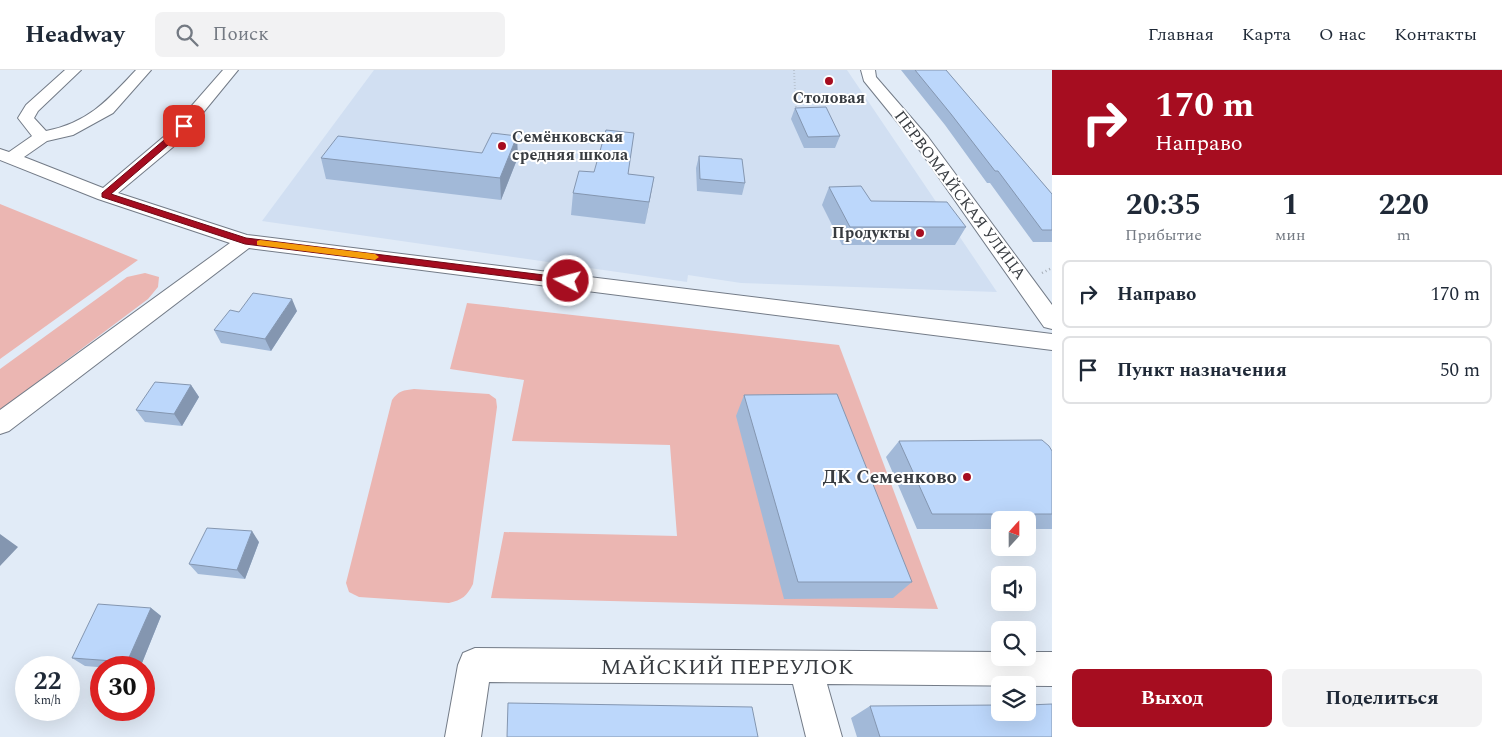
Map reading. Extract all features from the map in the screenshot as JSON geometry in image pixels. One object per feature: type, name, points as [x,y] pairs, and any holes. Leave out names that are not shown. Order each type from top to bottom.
[{"type":"street","points":[[42,137],[26,118],[32,108],[74,70]]},
{"type":"street","points":[[6,156],[42,137],[67,132],[85,124],[107,110],[144,70]]},
{"type":"street","points":[[105,195],[173,138],[231,70]]},
{"type":"street","name":"ПЕРВОМАЙСКАЯ УЛИЦА","points":[[868,70],[869,78],[922,140],[1052,321]]},
{"type":"street","points":[[6,156],[105,195],[245,241],[1052,342]]},
{"type":"street","points":[[0,424],[245,241]]},
{"type":"street","name":"МАЙСКИЙ ПЕРЕУЛОК","points":[[462,737],[475,665],[1052,669]]},
{"type":"street","points":[[806,667],[824,737]]},
{"type":"path","points":[[794,70],[793,83],[796,108]]},
{"type":"shaded area","points":[[374,70],[847,70],[997,292],[741,283],[688,275],[687,282],[262,221]]},
{"type":"shaded area","points":[[0,204],[138,260],[0,359]]},
{"type":"shaded area","points":[[145,273],[159,277],[158,287],[148,299],[0,410],[0,369],[127,277]]},
{"type":"shaded area","points":[[467,303],[839,345],[938,609],[491,598],[504,532],[677,536],[670,445],[512,441],[524,380],[450,369]]},
{"type":"shaded area","points":[[414,389],[489,394],[496,399],[497,407],[473,584],[464,597],[449,603],[359,597],[349,592],[346,583],[392,400],[401,392]]},
{"type":"building","points":[[915,70],[946,70],[1052,194],[1052,230],[1042,230],[998,171],[995,171]]},
{"type":"building","points":[[826,107],[840,136],[808,137],[795,108]]},
{"type":"building","points":[[606,130],[634,133],[628,174],[654,177],[649,202],[573,193],[579,171],[594,172]]},
{"type":"building","points":[[492,133],[517,136],[500,178],[321,158],[338,136],[482,153]]},
{"type":"building","points":[[699,156],[742,159],[745,183],[700,179]]},
{"type":"building","points":[[861,186],[871,201],[947,202],[966,227],[850,227],[829,187]]},
{"type":"building","points":[[253,293],[292,299],[265,339],[214,330],[230,310],[239,312]]},
{"type":"building","points":[[155,382],[191,385],[174,414],[136,410]]},
{"type":"building","points":[[837,394],[912,582],[798,582],[744,395]]},
{"type":"building","name":"ДК Семенково","points":[[1042,440],[1052,451],[1052,514],[1036,514],[1036,511],[991,511],[991,514],[932,514],[899,441]]},
{"type":"building","points":[[207,528],[252,531],[237,570],[189,564]]},
{"type":"building","points":[[98,604],[151,608],[130,656],[90,656],[90,659],[73,656]]},
{"type":"building","points":[[508,703],[752,707],[758,737],[507,737]]},
{"type":"building","points":[[1052,704],[1052,737],[880,737],[870,706],[991,705],[991,721],[1036,721],[1036,705]]},
{"type":"slow traffic","points":[[260,243],[375,257]]},
{"type":"place","name":"Столовая","points":[[829,81]]},
{"type":"place","name":"Семёнковская средняя школа","points":[[502,146]]},
{"type":"place","name":"Продукты","points":[[920,233]]},
{"type":"place","name":"ДК Семенково","points":[[967,477]]},
{"type":"route","points":[[184,126],[173,138],[105,195],[245,241],[568,281]]}]
